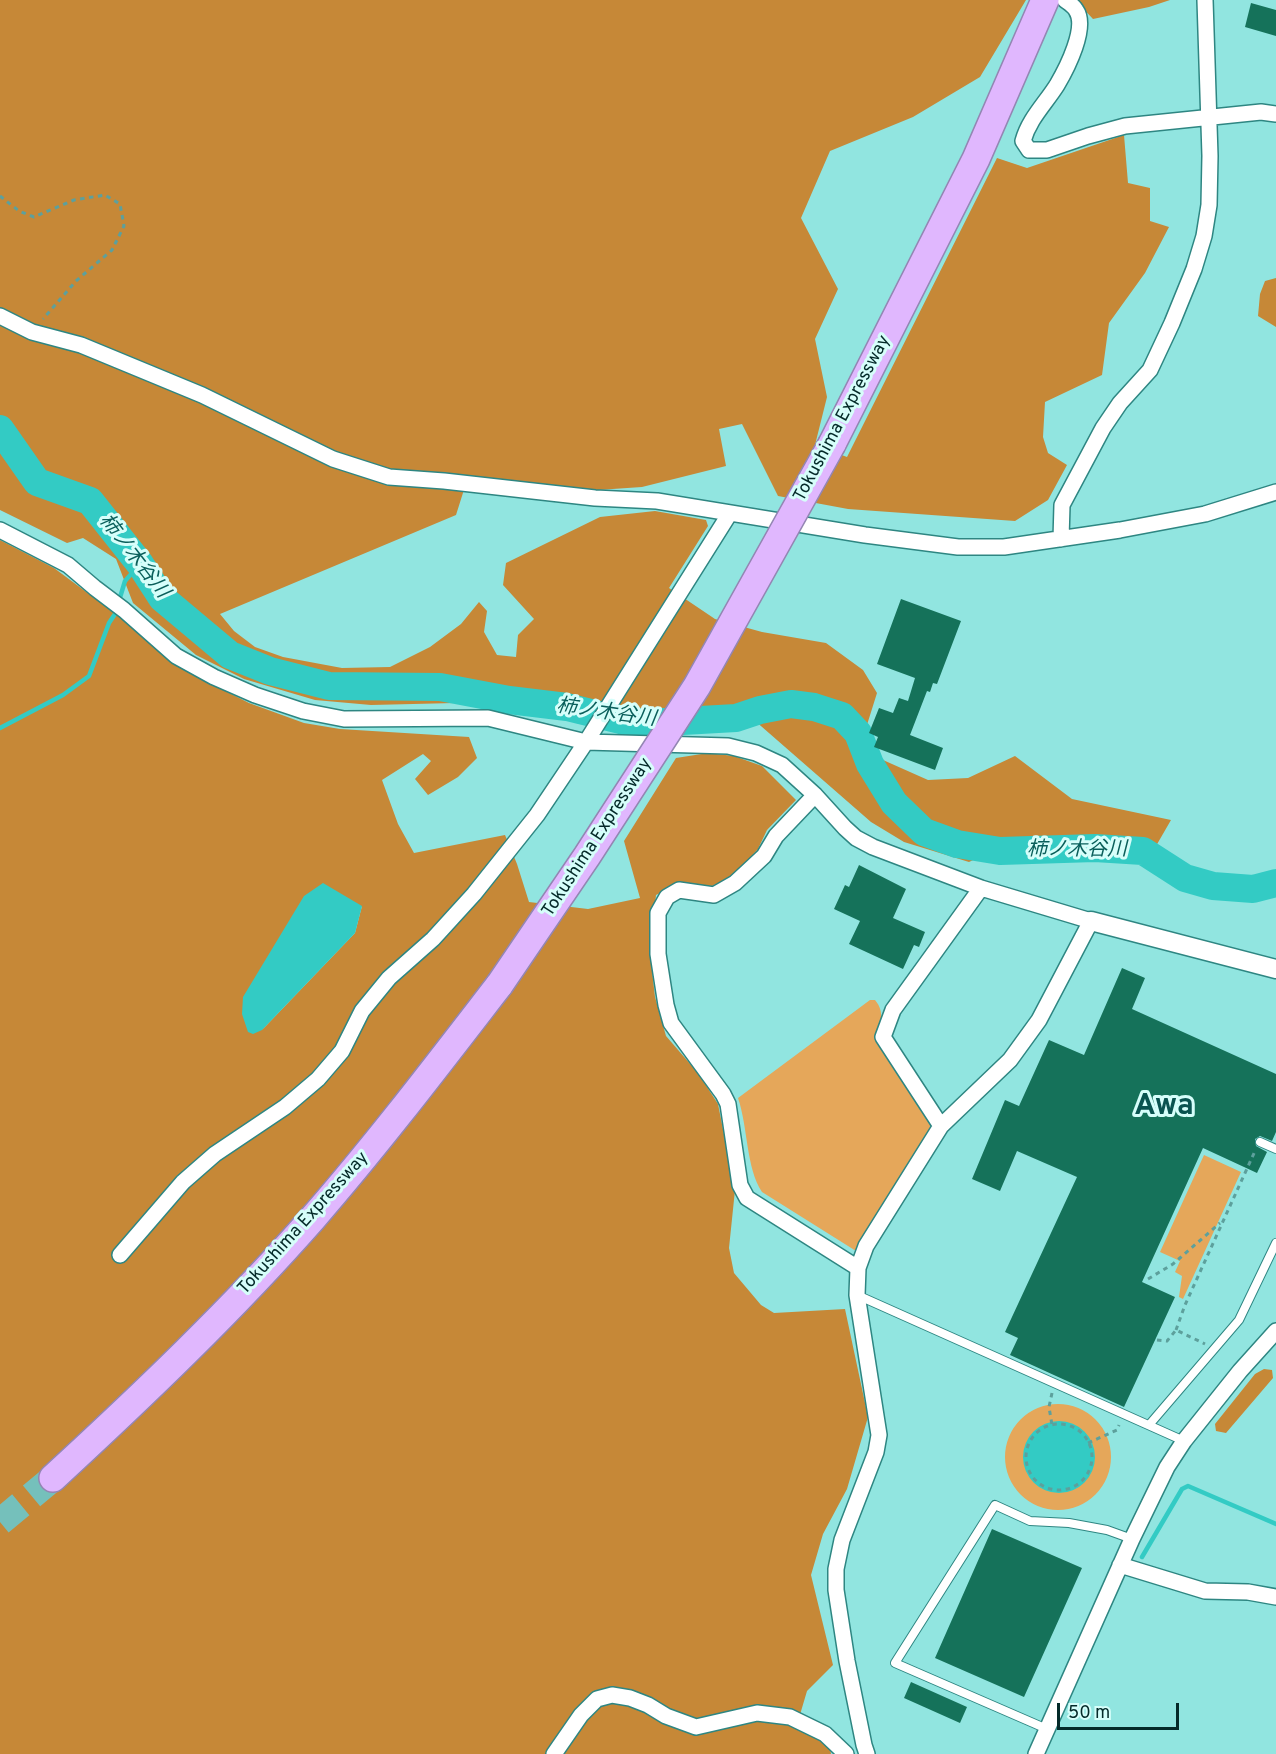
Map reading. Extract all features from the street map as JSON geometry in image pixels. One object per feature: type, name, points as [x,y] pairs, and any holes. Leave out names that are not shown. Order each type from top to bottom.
[{"type":"highway","name":"Tokushima Expressway","points":[[53,1478],[137,1401],[217,1321],[312,1219],[406,1107],[500,984],[587,856],[697,686],[832,444],[976,159],[1051,1]]},
{"type":"street","points":[[1061,539],[1062,505],[1103,428],[1120,403],[1150,370],[1194,269],[1204,236],[1209,205],[1205,0]]},
{"type":"street","points":[[1051,1],[1076,10],[1080,22],[1079,38],[1057,84],[1026,129],[1023,141],[1029,150],[1047,150],[1125,126],[1261,112],[1276,114]]},
{"type":"street","points":[[0,316],[32,332],[81,345],[202,394],[333,459],[389,477],[595,498],[657,501],[865,535],[958,547],[1004,547],[1061,539],[1205,514],[1276,492]]},
{"type":"street","points":[[120,1255],[183,1182],[215,1154],[285,1107],[318,1079],[342,1051],[362,1011],[390,978],[434,939],[474,894],[537,815],[586,742],[730,513]]},
{"type":"street","points":[[0,531],[68,565],[176,656],[214,677],[255,695],[303,711],[344,719],[488,718],[586,742],[728,746],[756,753],[782,765],[815,795],[856,838],[873,847],[981,888],[1091,921],[1276,969]]},
{"type":"street","points":[[815,795],[776,836],[764,856],[735,883],[714,895],[679,890],[667,897],[658,913],[658,954],[671,1023],[728,1104],[740,1185],[747,1198],[858,1268]]},
{"type":"street","points":[[941,1126],[883,1037],[893,1010],[981,888]]},
{"type":"street","points":[[867,1754],[847,1661],[836,1590],[836,1569],[842,1540],[876,1452],[879,1435],[857,1295],[858,1268],[866,1246],[941,1126],[1010,1060],[1039,1020],[1091,921]]},
{"type":"street","points":[[1036,1754],[1120,1565],[1167,1467],[1240,1371],[1276,1331]]},
{"type":"street","points":[[1120,1565],[1205,1591],[1248,1592],[1276,1597]]},
{"type":"street","points":[[554,1754],[581,1715],[597,1699],[612,1695],[630,1698],[666,1716],[696,1727],[757,1713],[790,1717],[825,1734],[846,1754]]},
{"type":"lane","points":[[1260,1142],[1276,1149]]},
{"type":"lane","points":[[1149,1425],[1239,1320],[1276,1243]]},
{"type":"lane","points":[[857,1295],[1184,1442]]},
{"type":"lane","points":[[1047,1729],[896,1663],[995,1505],[1030,1521],[1069,1523],[1107,1530],[1132,1539]]},
{"type":"path","points":[[0,195],[20,211],[34,217],[74,201],[105,195],[120,204],[124,226],[112,250],[76,281],[32,332]]},
{"type":"path","points":[[1157,1340],[1167,1341],[1176,1330],[1185,1305],[1260,1142]]},
{"type":"path","points":[[1148,1279],[1173,1264],[1223,1221]]},
{"type":"path","points":[[1176,1330],[1215,1348]]},
{"type":"path","points":[[1049,1407],[1052,1426]]},
{"type":"path","points":[[1088,1443],[1117,1430],[1124,1414]]},
{"type":"path","points":[[1052,1426],[1068,1426],[1077,1430],[1088,1443],[1092,1457],[1086,1476],[1067,1489],[1045,1488],[1029,1472],[1026,1461],[1027,1449],[1039,1432],[1052,1426]]},
{"type":"shaded area","points":[[0,0],[1026,0],[980,77],[913,117],[830,151],[801,218],[838,289],[815,339],[827,397],[815,445],[847,457],[997,158],[1027,168],[1124,135],[1128,183],[1150,188],[1150,221],[1169,227],[1145,273],[1109,323],[1102,375],[1045,402],[1043,437],[1048,453],[1067,465],[1048,500],[1015,521],[848,509],[778,496],[742,424],[719,429],[726,466],[642,487],[583,491],[468,477],[456,515],[220,614],[234,631],[255,647],[283,657],[342,668],[390,667],[430,647],[461,624],[479,602],[487,611],[484,632],[497,655],[516,657],[518,635],[534,619],[503,585],[506,563],[600,517],[655,511],[706,520],[708,526],[669,588],[715,619],[762,632],[826,643],[863,670],[877,693],[866,728],[867,742],[874,756],[928,780],[968,778],[1015,756],[1072,799],[1171,820],[1156,846],[1007,844],[969,862],[904,842],[871,822],[738,706],[647,716],[543,696],[455,703],[371,705],[315,700],[244,679],[196,655],[133,603],[116,559],[83,538],[67,543],[0,510]]},
{"type":"shaded area","points":[[1075,0],[1170,0],[1093,19]]},
{"type":"shaded area","points":[[1276,278],[1276,327],[1258,316],[1260,294],[1265,281]]},
{"type":"shaded area","points":[[0,540],[54,568],[124,620],[182,669],[249,703],[304,723],[340,729],[469,737],[477,758],[458,777],[428,795],[415,779],[431,761],[423,754],[382,780],[398,824],[414,853],[505,835],[529,902],[588,909],[640,898],[624,841],[676,758],[708,753],[734,756],[762,766],[796,800],[767,830],[758,849],[735,875],[712,886],[680,883],[656,895],[650,953],[655,997],[666,1036],[698,1073],[718,1104],[735,1190],[729,1248],[734,1273],[761,1305],[774,1313],[845,1309],[868,1417],[847,1489],[823,1534],[811,1575],[833,1665],[807,1691],[799,1718],[830,1748],[831,1754],[0,1754]],"holes":[[[362,906],[355,933],[262,1030]]]},
{"type":"shaded area","points":[[870,1000],[875,1000],[881,1014],[875,1040],[927,1112],[931,1121],[930,1129],[856,1251],[762,1192],[753,1171],[738,1098]]},
{"type":"shaded area","points":[[1204,1155],[1241,1172],[1183,1299],[1179,1297],[1182,1276],[1175,1272],[1180,1261],[1160,1252]]},
{"type":"shaded area","points":[[1264,1369],[1272,1370],[1273,1378],[1226,1433],[1216,1431],[1215,1424],[1255,1374]]},
{"type":"shaded area","points":[[1058,1404],[1078,1408],[1095,1420],[1107,1437],[1111,1457],[1107,1477],[1095,1494],[1078,1506],[1058,1510],[1038,1506],[1021,1494],[1009,1477],[1005,1457],[1009,1437],[1021,1420],[1038,1408]]},
{"type":"water","points":[[323,883],[362,906],[355,933],[262,1030],[253,1034],[248,1032],[242,1014],[243,997],[304,896]]},
{"type":"water","points":[[1059,1421],[1079,1427],[1089,1437],[1095,1457],[1089,1477],[1079,1487],[1059,1493],[1039,1487],[1029,1477],[1023,1457],[1029,1437],[1039,1427]]},
{"type":"building","points":[[1251,3],[1276,10],[1276,36],[1245,27]]},
{"type":"building","points":[[901,599],[961,621],[937,684],[933,683],[930,692],[927,691],[910,735],[943,748],[935,770],[874,747],[878,737],[869,733],[879,708],[893,713],[899,698],[908,701],[915,678],[877,664]]},
{"type":"building","points":[[859,865],[906,889],[893,918],[925,932],[919,947],[914,945],[903,969],[849,944],[860,921],[834,909],[845,885],[849,887]]},
{"type":"building","points":[[1122,968],[1145,978],[1132,1009],[1276,1074],[1276,1132],[1272,1141],[1260,1136],[1255,1139],[1256,1146],[1267,1152],[1257,1173],[1203,1148],[1142,1282],[1175,1297],[1124,1407],[1010,1355],[1018,1338],[1005,1332],[1077,1177],[1017,1151],[1000,1191],[972,1179],[1005,1100],[1019,1106],[1049,1040],[1084,1055]]},
{"type":"building","points":[[992,1529],[1082,1568],[1024,1697],[935,1658]]},
{"type":"building","points":[[911,1682],[967,1707],[960,1723],[904,1698]]},
{"type":"waterway","name":"柿ノ木谷川","points":[[0,429],[37,482],[90,501],[140,564],[162,598],[230,655],[270,671],[329,686],[440,687],[509,700],[567,707],[620,720],[647,723],[736,718],[760,710],[791,704],[814,707],[842,716],[858,733],[870,764],[894,803],[924,832],[957,844],[1000,851],[1095,848],[1143,851],[1185,878],[1213,886],[1253,889],[1276,883]]},
{"type":"waterway","points":[[0,728],[63,695],[89,676],[109,623],[115,614],[125,581],[140,564]]},
{"type":"waterway","points":[[1142,1557],[1182,1489],[1188,1486],[1276,1524]]},
{"type":"tunnel","points":[[0,1522],[53,1478]]},
{"type":"district","name":"Awa","points":[[1164,1108]]}]
